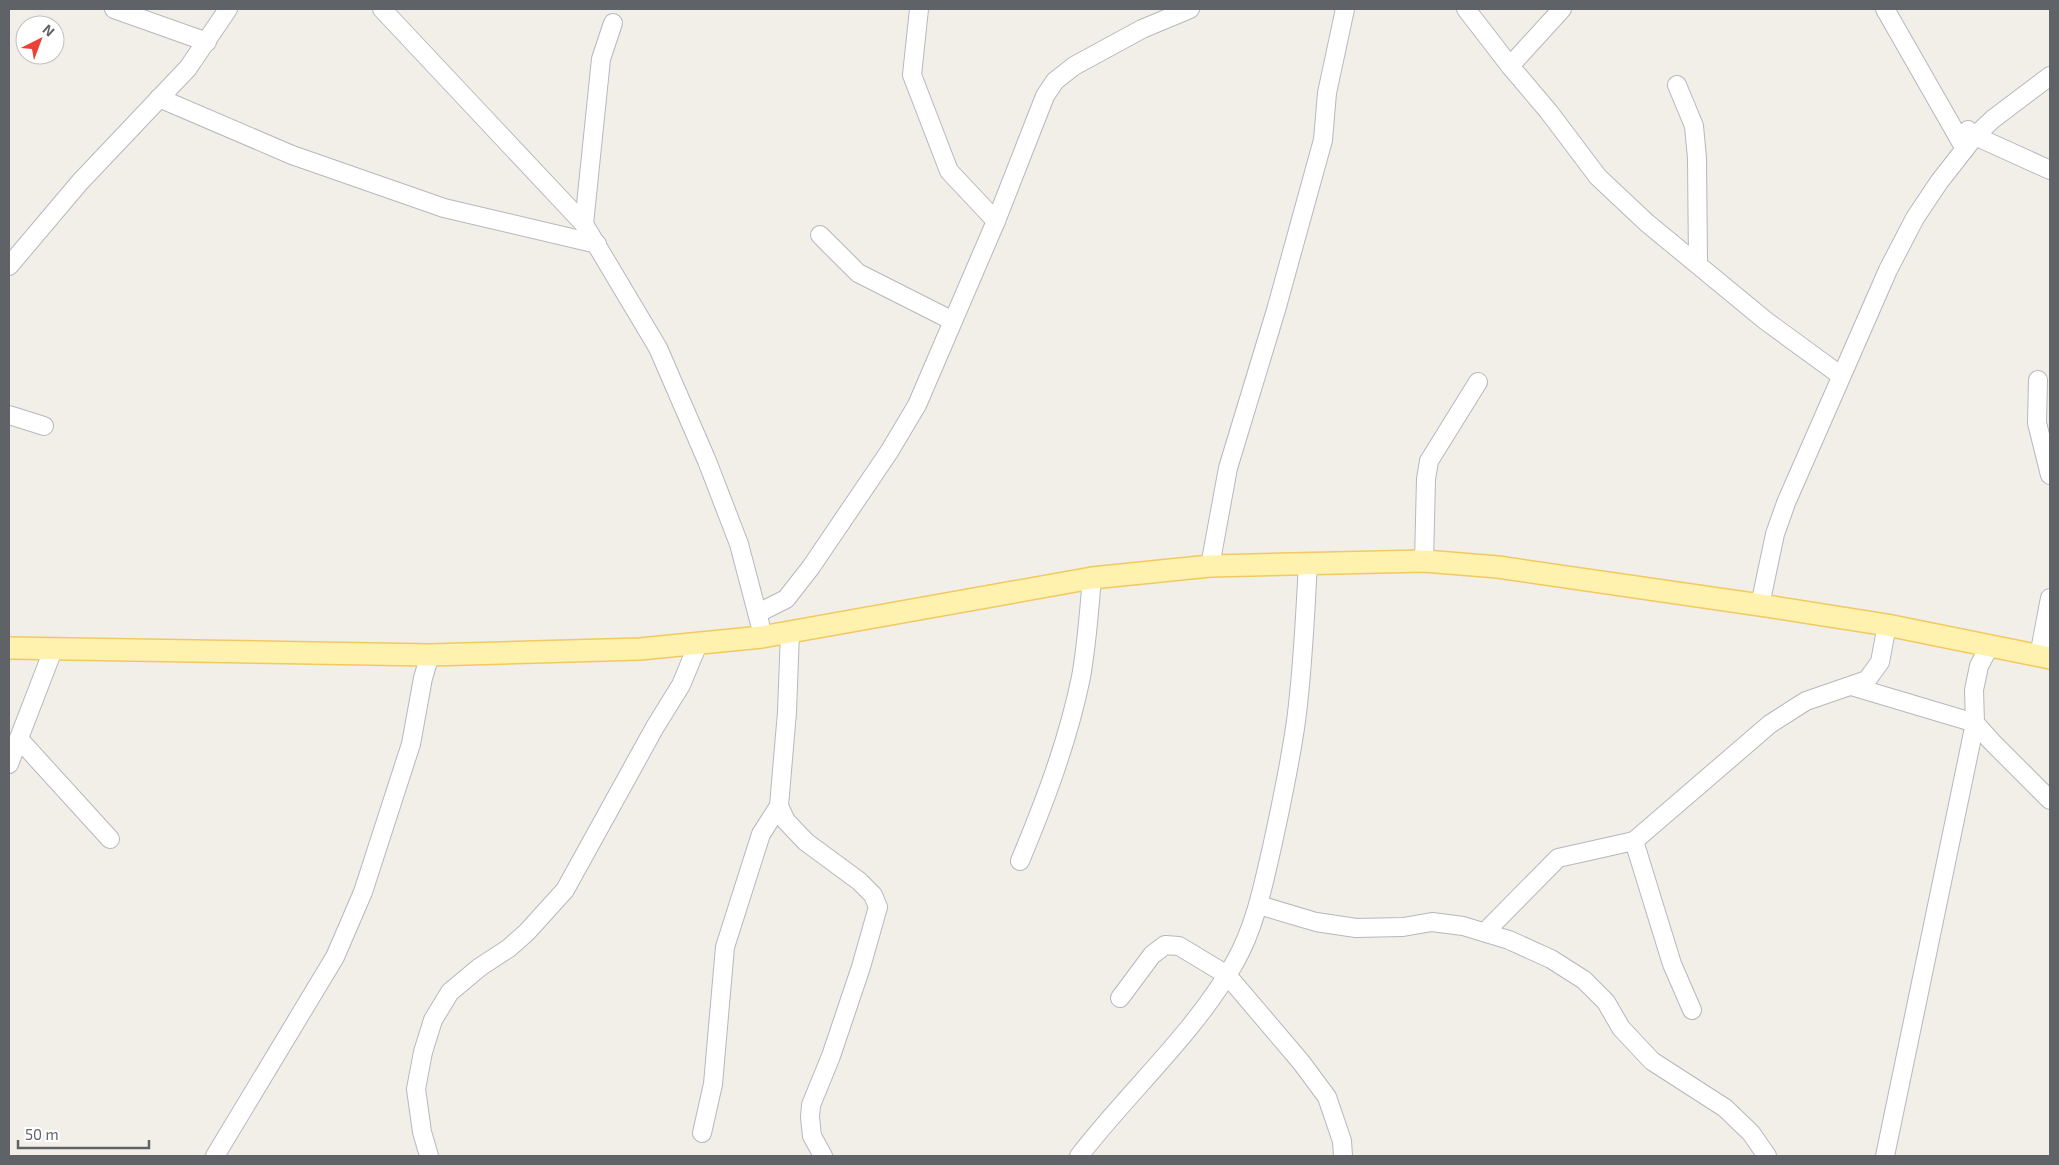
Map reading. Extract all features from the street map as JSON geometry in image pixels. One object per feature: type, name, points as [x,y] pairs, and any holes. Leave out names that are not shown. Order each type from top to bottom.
[{"type":"main road","points":[[9,648],[430,655],[640,650],[762,637],[1092,578],[1210,566],[1424,561],[1498,567],[1760,605],[1887,625],[2045,657]]},
{"type":"street","points":[[114,9],[206,42]]},
{"type":"street","points":[[9,266],[80,182],[188,68],[228,9]]},
{"type":"street","points":[[382,9],[584,224],[597,244],[658,348],[707,461],[739,544],[758,613],[762,637]]},
{"type":"street","points":[[919,9],[912,75],[949,171],[996,221]]},
{"type":"street","points":[[758,613],[786,599],[811,567],[889,452],[917,405],[996,221],[1045,96],[1055,80],[1074,66],[1142,29],[1190,9]]},
{"type":"street","points":[[1210,566],[1228,468],[1276,310],[1322,140],[1327,92],[1345,9]]},
{"type":"street","points":[[1466,9],[1510,66],[1549,112],[1598,177],[1647,223],[1698,263],[1766,321],[1840,375]]},
{"type":"street","points":[[1510,66],[1562,9]]},
{"type":"street","points":[[1885,9],[1938,103],[1970,143],[2050,170]]},
{"type":"street","points":[[584,224],[601,59],[613,23]]},
{"type":"street","points":[[1760,605],[1774,534],[1786,502],[1840,375],[1888,270],[1915,218],[1939,182],[1970,143],[1993,119],[2050,76]]},
{"type":"street","points":[[1676,86],[1694,126],[1697,158],[1698,263]]},
{"type":"street","points":[[159,98],[292,155],[444,208],[597,244]]},
{"type":"street","points":[[820,235],[858,273],[953,321]]},
{"type":"street","points":[[2038,380],[2037,423],[2050,474]]},
{"type":"street","points":[[1424,561],[1426,479],[1429,461],[1478,382]]},
{"type":"street","points":[[9,415],[44,426]]},
{"type":"street","points":[[1079,1156],[1160,1064],[1227,975],[1236,961],[1259,905],[1282,804],[1296,722],[1303,657],[1308,563]]},
{"type":"street","points":[[1020,861],[1046,798],[1069,728],[1081,675],[1092,578]]},
{"type":"street","points":[[2045,657],[2050,598]]},
{"type":"street","points":[[1484,932],[1558,858],[1634,840],[1770,724],[1806,701],[1867,680],[1880,662],[1887,625]]},
{"type":"street","points":[[702,1133],[713,1084],[725,947],[761,834],[779,806],[787,712],[790,632]]},
{"type":"street","points":[[429,1156],[422,1132],[416,1089],[423,1052],[433,1020],[450,992],[527,932],[565,890],[681,685],[698,644]]},
{"type":"street","points":[[1885,1156],[1975,723],[1974,690],[1979,666],[1989,647]]},
{"type":"street","points":[[9,764],[53,650]]},
{"type":"street","points":[[215,1156],[334,957],[363,892],[412,744],[423,678],[430,655]]},
{"type":"street","points":[[1851,686],[1975,723],[2050,800]]},
{"type":"street","points":[[19,739],[110,839]]},
{"type":"street","points":[[779,806],[786,822],[806,842],[858,881],[873,895],[878,907],[861,967],[834,1047],[811,1105],[812,1136],[823,1156]]},
{"type":"street","points":[[1634,840],[1672,964],[1692,1010]]},
{"type":"street","points":[[1259,905],[1316,922],[1356,928],[1403,927],[1432,922],[1463,926],[1509,940],[1551,959],[1584,980],[1606,1002],[1621,1028],[1652,1060],[1725,1108],[1751,1133],[1767,1156]]},
{"type":"street","points":[[1120,998],[1152,955],[1165,945],[1179,946],[1227,975],[1301,1062],[1327,1097],[1342,1141],[1343,1156]]}]
